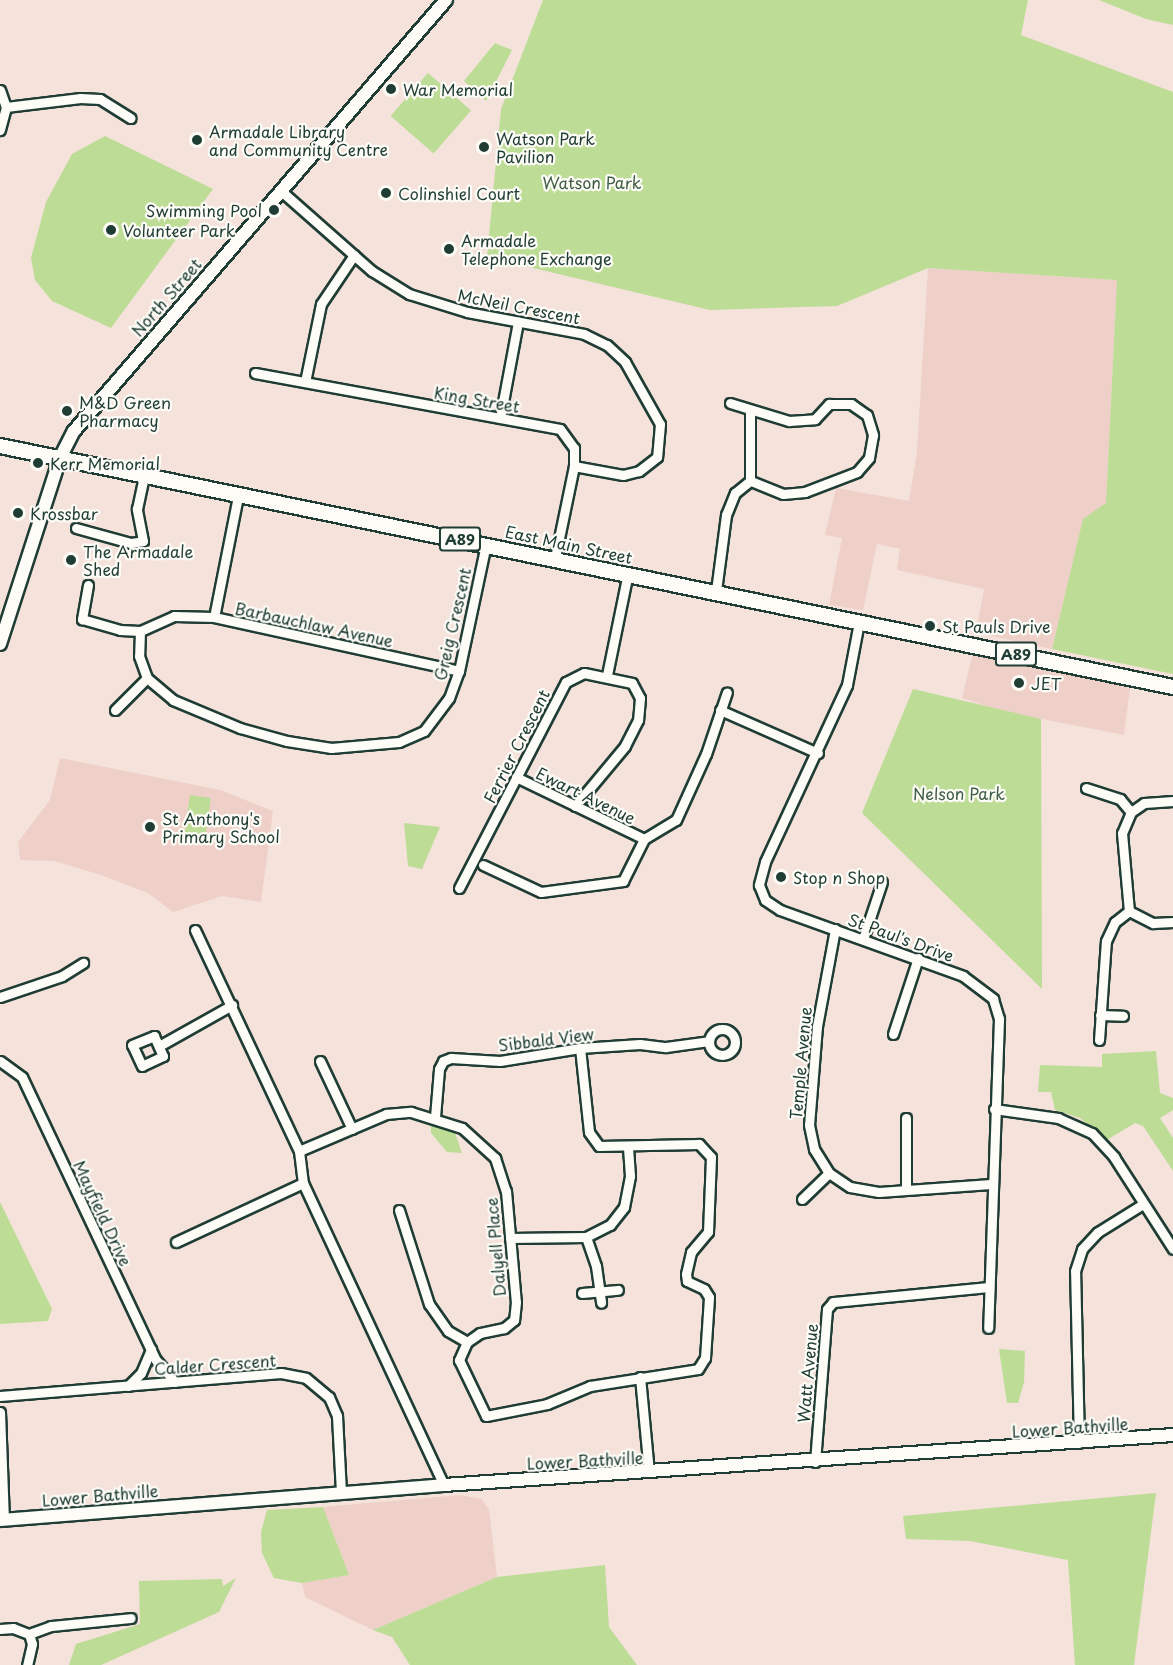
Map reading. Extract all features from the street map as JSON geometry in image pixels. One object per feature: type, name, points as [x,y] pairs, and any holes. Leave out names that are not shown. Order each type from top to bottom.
[{"type":"main road","name":"North Street","points":[[0,644],[60,458],[80,423],[446,0]]},
{"type":"main road","name":"A89","points":[[0,446],[60,458]]},
{"type":"main road","name":"East Main Street","points":[[60,458],[859,622]]},
{"type":"main road","name":"A89","points":[[859,622],[1173,687]]},
{"type":"main road","name":"Lower Bathville","points":[[2,1520],[341,1492],[815,1462],[1173,1435]]},
{"type":"street","points":[[0,90],[6,107],[0,130]]},
{"type":"street","points":[[6,107],[80,98],[100,99],[130,118]]},
{"type":"street","name":"McNeil Crescent","points":[[280,190],[388,284],[425,301],[584,334],[607,345],[633,373],[660,424],[662,440],[657,457],[639,471],[623,475],[574,466]]},
{"type":"street","points":[[305,382],[321,304],[354,255]]},
{"type":"street","points":[[500,418],[518,322]]},
{"type":"street","name":"King Street","points":[[255,373],[560,429],[574,448],[574,466],[555,558]]},
{"type":"street","points":[[730,403],[789,421],[815,419],[829,404],[851,404],[867,415],[873,435],[869,458],[856,472],[805,492],[783,494],[750,481]]},
{"type":"street","points":[[750,410],[750,481]]},
{"type":"street","points":[[76,528],[131,543],[143,541],[137,508],[144,476]]},
{"type":"street","points":[[716,591],[726,515],[735,493],[750,481]]},
{"type":"street","name":"Barbauchlaw Avenue","points":[[238,496],[214,617],[459,671]]},
{"type":"street","name":"Greig Crescent","points":[[147,678],[173,700],[207,716],[277,738],[331,748],[399,742],[424,731],[449,698],[459,671],[486,544]]},
{"type":"street","points":[[607,675],[628,573]]},
{"type":"street","points":[[88,585],[82,619],[120,630],[140,631],[174,616],[214,617]]},
{"type":"street","name":"St Paul's Drive","points":[[859,622],[848,685],[765,862],[759,885],[765,900],[780,910],[963,976],[993,999],[999,1019],[991,1184],[988,1328]]},
{"type":"street","points":[[115,710],[147,678],[139,656],[140,631]]},
{"type":"street","name":"Ferrier Crescent","points":[[459,888],[566,682],[584,673],[607,675],[632,683],[640,698],[638,720],[625,746],[575,806]]},
{"type":"street","points":[[483,865],[541,892],[611,885],[623,881],[644,839],[676,820],[706,754],[727,692]]},
{"type":"street","points":[[720,710],[818,753]]},
{"type":"street","name":"Ewart Avenue","points":[[516,777],[644,839]]},
{"type":"street","points":[[1086,788],[1120,799],[1131,812]]},
{"type":"street","points":[[1130,911],[1122,833],[1131,812],[1144,803],[1173,801]]},
{"type":"street","points":[[863,939],[882,882]]},
{"type":"street","points":[[1130,911],[1153,923],[1173,922]]},
{"type":"street","points":[[1099,1040],[1106,941],[1115,922],[1130,911]]},
{"type":"street","name":"Temple Avenue","points":[[835,929],[817,1026],[809,1125],[814,1149],[830,1173],[850,1187],[879,1192],[991,1184]]},
{"type":"street","points":[[195,930],[299,1152],[303,1183],[444,1485]]},
{"type":"street","points":[[893,1034],[918,958]]},
{"type":"street","points":[[0,997],[62,976],[83,963]]},
{"type":"street","points":[[159,1046],[232,1005]]},
{"type":"street","points":[[1100,1016],[1123,1016]]},
{"type":"street","name":"Sibbald View","points":[[435,1117],[443,1061],[500,1061],[580,1048],[640,1044],[666,1047],[710,1041]]},
{"type":"street","points":[[399,1210],[429,1304],[448,1331],[467,1341],[459,1360],[463,1374],[481,1411],[492,1418],[547,1404],[590,1386],[695,1370],[704,1362],[709,1298],[704,1289],[687,1281],[686,1274],[691,1252],[708,1232],[711,1157],[699,1144],[599,1146],[589,1132],[580,1048]]},
{"type":"street","name":"Mayfield Drive","points":[[0,1061],[22,1077],[151,1349],[175,1382]]},
{"type":"street","points":[[320,1061],[352,1129]]},
{"type":"street","points":[[994,1109],[1058,1118],[1092,1133],[1114,1157],[1173,1249]]},
{"type":"street","name":"Dalyell Place","points":[[299,1152],[386,1114],[411,1112],[435,1117],[462,1128],[495,1158],[506,1191],[514,1320],[504,1328],[480,1333],[467,1341]]},
{"type":"street","points":[[906,1118],[906,1189]]},
{"type":"street","points":[[510,1238],[586,1237],[610,1225],[624,1207],[630,1176],[628,1147]]},
{"type":"street","points":[[802,1199],[830,1173]]},
{"type":"street","points":[[176,1242],[303,1183]]},
{"type":"street","points":[[1079,1443],[1075,1271],[1083,1249],[1098,1232],[1143,1204]]},
{"type":"street","points":[[586,1237],[601,1303]]},
{"type":"street","name":"Watt Avenue","points":[[815,1462],[827,1309],[833,1302],[989,1287]]},
{"type":"street","points":[[582,1293],[618,1290]]},
{"type":"street","points":[[128,1386],[141,1373],[151,1349]]},
{"type":"street","name":"Calder Crescent","points":[[0,1396],[281,1373],[306,1378],[329,1397],[337,1416],[341,1492]]},
{"type":"street","points":[[640,1377],[649,1472]]},
{"type":"street","points":[[0,1412],[2,1520]]},
{"type":"street","points":[[0,1629],[13,1628],[29,1634],[51,1626],[131,1618]]},
{"type":"street","points":[[27,1665],[32,1644],[29,1634]]},
{"type":"shaded area","points":[[928,268],[1117,280],[1106,503],[1083,520],[1052,649],[976,633],[984,589],[897,570],[900,549],[877,544],[863,610],[829,605],[842,538],[825,535],[836,488],[909,501],[917,452]]},
{"type":"shaded area","points":[[973,653],[1130,688],[1124,735],[1001,711],[962,698]]},
{"type":"shaded area","name":"St Anthony's Primary School","points":[[60,758],[220,790],[273,811],[261,902],[222,896],[173,912],[148,893],[101,875],[55,861],[20,860],[18,842],[50,800]]},
{"type":"shaded area","points":[[459,1495],[482,1499],[489,1510],[497,1577],[373,1630],[305,1597],[302,1583],[349,1575],[323,1507]]},
{"type":"green space","name":"Watson Park","points":[[543,0],[1028,0],[1021,35],[1173,92],[1173,674],[1052,649],[1083,519],[1106,503],[1117,280],[928,268],[837,306],[710,310],[487,257],[501,109]]},
{"type":"green space","points":[[1099,0],[1173,0],[1173,25],[1146,19]]},
{"type":"green space","points":[[495,43],[512,50],[486,101],[464,81]]},
{"type":"green space","points":[[428,73],[471,110],[434,153],[391,116]]},
{"type":"green space","name":"Volunteer Park","points":[[105,136],[213,189],[111,328],[52,301],[35,280],[31,258],[46,202],[72,154]]},
{"type":"green space","name":"Nelson Park","points":[[913,689],[1041,719],[1042,989],[862,813]]},
{"type":"green space","points":[[190,795],[211,798],[205,839],[184,836]]},
{"type":"green space","points":[[404,823],[440,827],[422,869],[408,866]]},
{"type":"green space","points":[[1156,1051],[1160,1093],[1173,1098],[1173,1110],[1160,1118],[1173,1138],[1173,1171],[1143,1126],[1135,1123],[1107,1140],[1080,1118],[1055,1110],[1051,1092],[1038,1092],[1040,1065],[1102,1067],[1102,1054]]},
{"type":"green space","points":[[431,1124],[455,1133],[462,1153],[447,1152],[431,1133]]},
{"type":"green space","points":[[0,1202],[52,1309],[48,1321],[0,1324]]},
{"type":"green space","points":[[999,1349],[1025,1351],[1024,1382],[1018,1403],[1007,1403]]},
{"type":"green space","points":[[1156,1493],[1134,1665],[1075,1665],[1068,1560],[970,1541],[906,1539],[903,1516]]},
{"type":"green space","points":[[323,1507],[349,1575],[302,1583],[274,1578],[262,1553],[261,1532],[267,1510]]},
{"type":"green space","points":[[605,1565],[609,1627],[637,1665],[410,1665],[392,1637],[373,1630],[497,1577]]},
{"type":"green space","points":[[236,1578],[219,1612],[101,1665],[69,1665],[76,1644],[140,1624],[139,1581],[222,1579],[223,1586]]},
{"type":"place","name":"War Memorial","points":[[391,89]]},
{"type":"place","name":"Armadale Library and Community Centre","points":[[197,140]]},
{"type":"place","name":"Watson Park Pavilion","points":[[484,147]]},
{"type":"place","name":"Colinshiel Court","points":[[386,193]]},
{"type":"place","name":"Swimming Pool","points":[[274,210]]},
{"type":"place","name":"Volunteer Park","points":[[111,230]]},
{"type":"place","name":"Armadale Telephone Exchange","points":[[449,249]]},
{"type":"place","name":"M&D Green Pharmacy","points":[[67,411]]},
{"type":"place","name":"Kerr Memorial","points":[[38,463]]},
{"type":"place","name":"Krossbar","points":[[18,513]]},
{"type":"place","name":"The Armadale Shed","points":[[71,560]]},
{"type":"place","name":"St Pauls Drive","points":[[930,626]]},
{"type":"place","name":"JET","points":[[1019,683]]},
{"type":"place","name":"St Anthony's Primary School","points":[[150,827]]},
{"type":"place","name":"Stop n Shop","points":[[781,877]]}]
